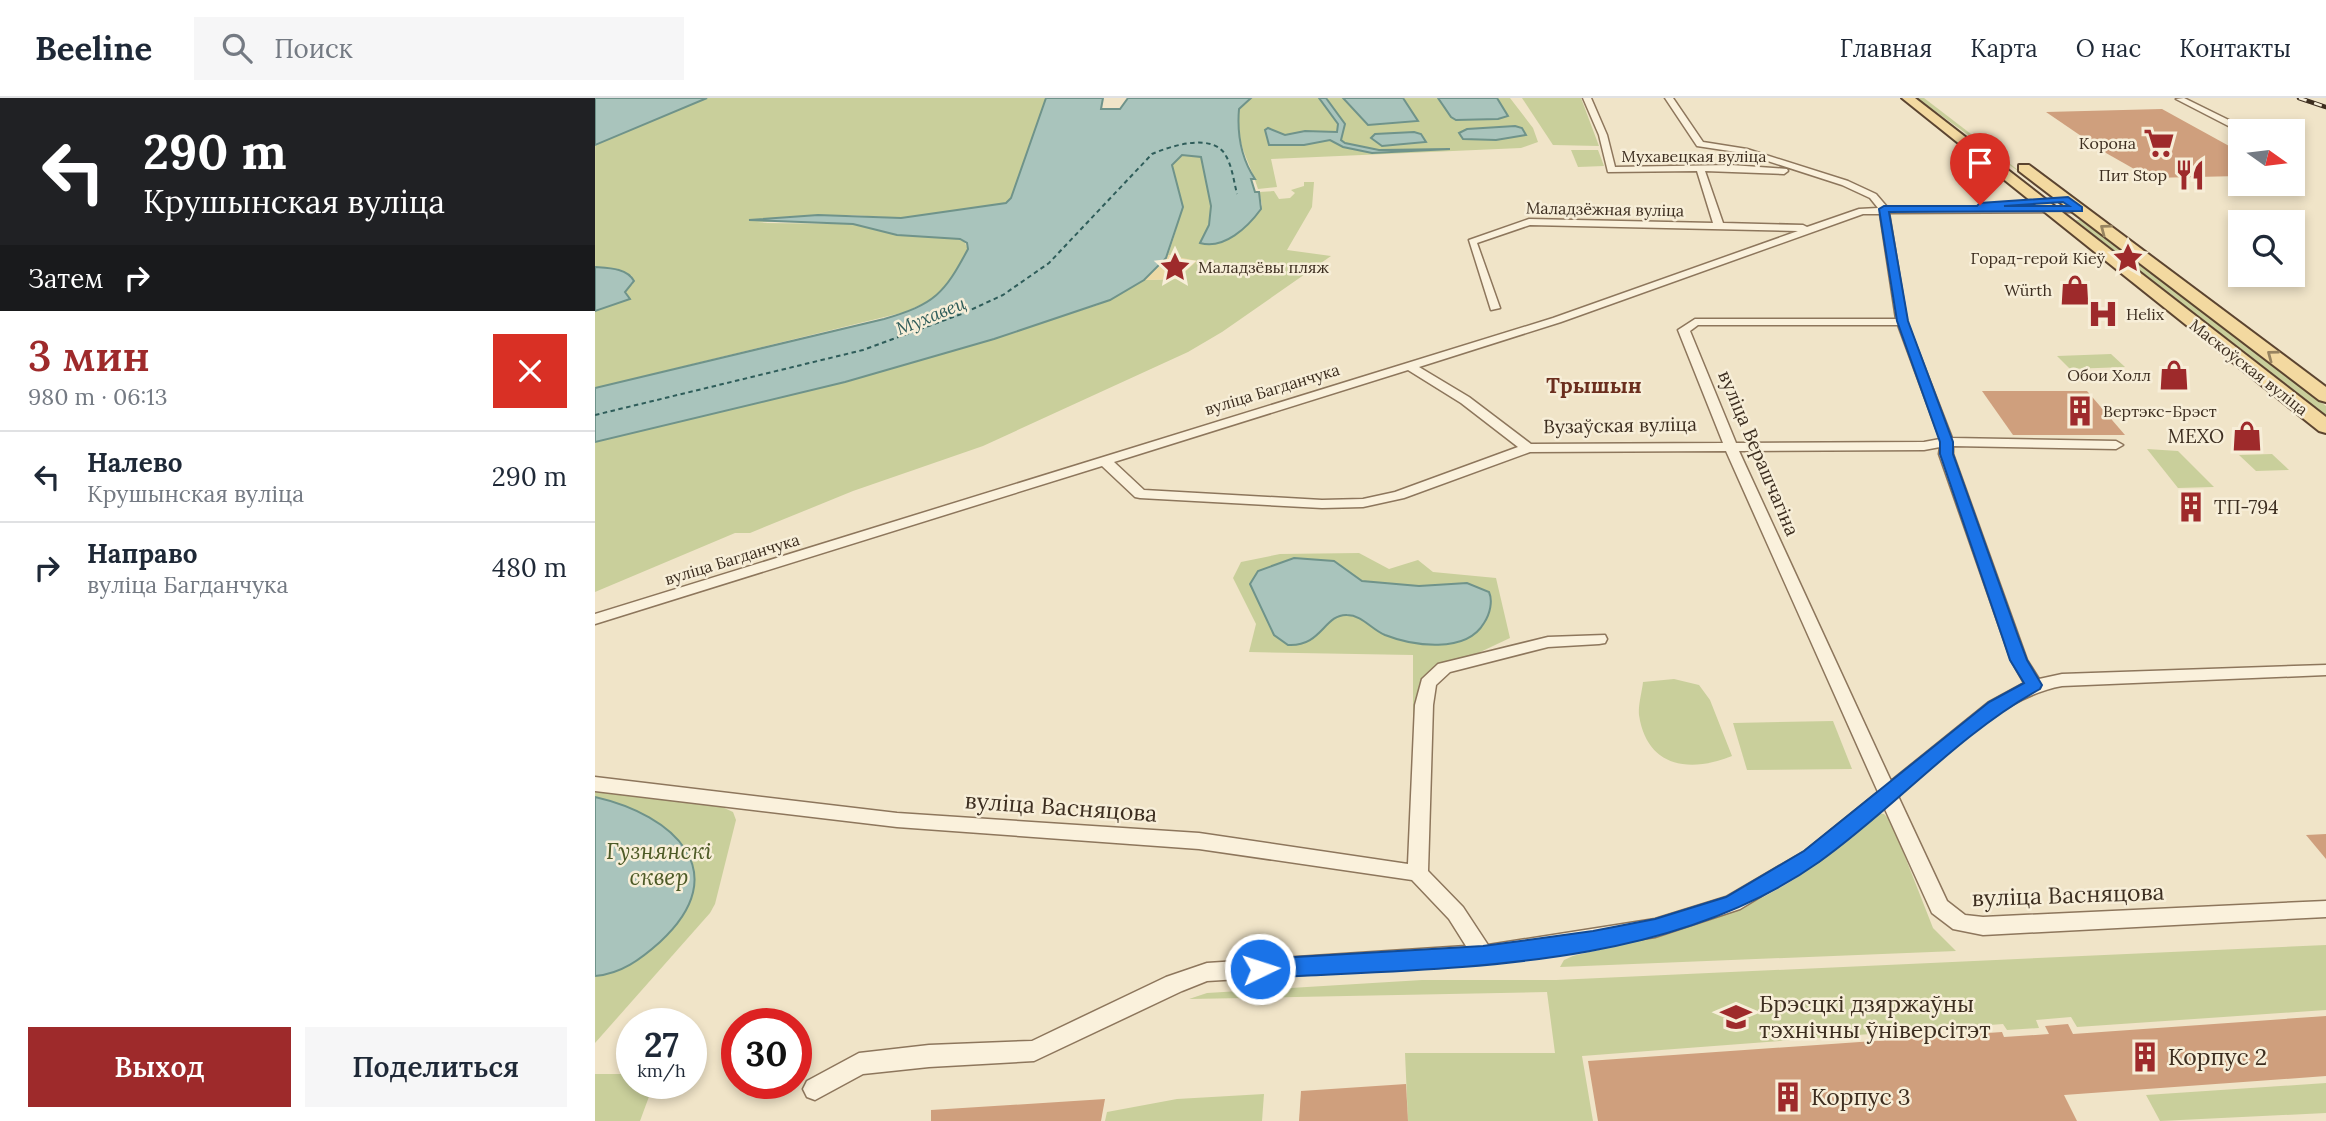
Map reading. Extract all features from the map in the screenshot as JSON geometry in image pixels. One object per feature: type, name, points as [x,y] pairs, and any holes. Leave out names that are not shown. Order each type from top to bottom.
[{"type":"main road","name":"Маскоўская вуліца","points":[[1908,98],[2050,202],[2326,427]]},
{"type":"main road","name":"Маскоўская вуліца","points":[[2011,159],[2050,202],[2078,209],[2326,396]]},
{"type":"street","name":"Мухавецкая вуліца","points":[[1587,98],[1603,135],[1611,170],[1764,169],[1811,174]]},
{"type":"street","points":[[1669,98],[1700,144],[1744,151],[1863,190],[1884,209],[1902,321],[1947,442],[1946,454],[2010,636],[2019,660],[2034,685]]},
{"type":"street","points":[[2180,99],[2228,123]]},
{"type":"street","points":[[1700,168],[1719,226]]},
{"type":"street","name":"вуліца Багданчука","points":[[595,619],[1556,320],[1862,211],[2050,202]]},
{"type":"street","name":"Маладзёжная вуліца","points":[[1495,308],[1472,246],[1475,239],[1488,233],[1529,222],[1812,228]]},
{"type":"street","name":"вуліца Верашчагіна","points":[[1889,795],[1730,445],[1684,330],[1687,324],[1695,322],[1902,321]]},
{"type":"street","points":[[1408,365],[1465,400],[1528,448]]},
{"type":"street","name":"Вузаўская вуліца","points":[[1105,461],[1140,494],[1351,504],[1390,498],[1528,448],[1924,446],[1947,442],[2116,445]]},
{"type":"street","points":[[1483,955],[1456,913],[1418,873],[1428,683],[1444,668],[1548,642],[1599,639]]},
{"type":"street","points":[[815,1089],[859,1064],[929,1056],[1034,1051],[1174,984],[1207,972],[1483,955],[1655,928],[1733,903],[1812,856],[1995,706],[2034,685],[2062,680],[2326,670]]},
{"type":"street","name":"вуліца Васняцова","points":[[595,784],[897,820],[1199,841],[1418,873]]},
{"type":"street","name":"вуліца Васняцова","points":[[1889,795],[1933,899],[1948,916],[1960,923],[2007,926],[2326,909]]},
{"type":"green space","points":[[595,98],[1046,98],[1011,198],[1006,203],[901,218],[851,215],[757,223],[853,224],[897,235],[948,237],[964,241],[968,249],[947,287],[933,299],[905,312],[595,388],[595,311],[630,299],[625,290],[633,284],[632,276],[619,269],[595,267]]},
{"type":"green space","points":[[1251,98],[1510,98],[1533,128],[1538,142],[1521,148],[1271,159],[1277,187],[1258,189],[1244,151],[1238,121],[1239,109]]},
{"type":"green space","points":[[1522,98],[1581,98],[1599,146],[1553,145]]},
{"type":"green space","points":[[1917,98],[1924,98],[2048,193]]},
{"type":"green space","points":[[1571,150],[1598,150],[1604,166],[1578,167]]},
{"type":"green space","points":[[1192,154],[1201,157],[1208,186],[1210,215],[1205,234],[1224,234],[1245,227],[1262,205],[1259,192],[1274,191],[1279,199],[1290,198],[1295,193],[1291,190],[1304,186],[1304,182],[1314,182],[1312,207],[1287,250],[1331,256],[1222,332],[1188,352],[983,446],[853,491],[750,533],[735,533],[595,592],[595,442],[845,382],[1098,305],[1144,280],[1177,279],[1181,257],[1168,255],[1180,210],[1172,164],[1178,157]]},
{"type":"green space","points":[[2075,220],[2082,220],[2326,406],[2326,415]]},
{"type":"green space","points":[[2111,354],[2125,367],[2070,369],[2057,356]]},
{"type":"green space","points":[[2147,449],[2178,451],[2214,487],[2178,488]]},
{"type":"green space","points":[[2272,454],[2289,470],[2256,471],[2239,455]]},
{"type":"green space","points":[[1359,553],[1389,569],[1418,560],[1433,572],[1496,578],[1510,638],[1476,654],[1437,665],[1421,680],[1413,718],[1413,655],[1249,652],[1256,624],[1233,578],[1241,562],[1280,554]]},
{"type":"green space","points":[[1674,679],[1699,685],[1710,700],[1732,756],[1701,764],[1686,764],[1661,756],[1651,746],[1639,715],[1643,682]]},
{"type":"green space","points":[[1833,721],[1852,769],[1747,770],[1733,723]]},
{"type":"green space","name":"Гузнянскі сквер","points":[[595,791],[722,807],[733,812],[736,820],[715,904],[710,913],[626,1008],[616,1008],[616,1019],[595,1043]]},
{"type":"green space","points":[[1874,813],[1884,814],[1891,821],[1933,928],[1956,951],[1560,967],[1564,960],[1573,956],[1688,927],[1744,906],[1806,871],[1854,826]]},
{"type":"green space","points":[[2326,945],[2326,1010],[2077,1027],[2071,1017],[2036,1020],[2039,1028],[2007,1030],[2003,1024],[1582,1056],[1593,1121],[1408,1121],[1405,1053],[1555,1053],[1547,992],[1189,999],[1207,993],[1422,980],[1556,980]]},
{"type":"green space","points":[[595,1074],[616,1074],[616,1099],[648,1099],[640,1121],[595,1121]]},
{"type":"green space","points":[[2326,1083],[2326,1113],[2160,1121],[2146,1095]]},
{"type":"green space","points":[[1264,1094],[1262,1121],[1105,1121],[1107,1112],[1177,1099]]},
{"type":"sand","name":"Маладзёвы пляж","points":[[1168,255],[1197,261],[1177,279],[1144,280],[1161,265]]},
{"type":"water","points":[[595,98],[707,98],[595,145]]},
{"type":"water","name":"Мухавец","points":[[1046,98],[1103,98],[1101,109],[1120,109],[1128,98],[1251,98],[1239,109],[1239,136],[1246,163],[1255,179],[1251,179],[1255,192],[1259,192],[1261,209],[1235,235],[1218,243],[1200,243],[1209,225],[1211,206],[1201,157],[1182,155],[1172,165],[1183,207],[1166,258],[1144,280],[1110,300],[994,339],[845,382],[595,442],[595,388],[884,319],[927,302],[952,277],[968,249],[967,243],[960,239],[897,235],[853,224],[749,220],[818,215],[901,218],[1006,203],[1011,198]]},
{"type":"water","points":[[1319,98],[1326,98],[1345,124],[1341,140],[1345,143],[1379,150],[1450,149],[1372,153],[1343,147],[1330,140],[1304,145],[1269,145],[1265,130],[1268,128],[1285,135],[1305,131],[1337,132],[1338,124]]},
{"type":"water","points":[[1343,98],[1403,98],[1418,121],[1368,125]]},
{"type":"water","points":[[1438,98],[1497,98],[1508,116],[1498,119],[1456,120]]},
{"type":"water","points":[[1515,126],[1522,128],[1526,135],[1496,140],[1463,139],[1459,133],[1467,129]]},
{"type":"water","points":[[1375,134],[1421,134],[1426,142],[1382,146],[1371,138]]},
{"type":"water","points":[[595,267],[627,273],[634,281],[625,292],[630,299],[595,311]]},
{"type":"water","points":[[1294,558],[1334,561],[1362,581],[1419,586],[1467,583],[1489,592],[1489,612],[1476,633],[1452,643],[1424,644],[1397,639],[1385,635],[1357,617],[1347,615],[1333,620],[1308,641],[1288,645],[1274,635],[1250,584],[1258,571]]},
{"type":"water","points":[[595,797],[649,817],[670,832],[686,850],[694,870],[693,892],[682,916],[660,942],[630,965],[595,976]]},
{"type":"building","name":"Корона","points":[[2162,109],[2228,145],[2228,176],[2150,178],[2106,153],[2046,112]]},
{"type":"building","name":"Вертэкс-Брэст","points":[[1982,391],[2087,391],[2125,435],[2013,435]]},
{"type":"building","points":[[2326,834],[2326,859],[2306,835]]},
{"type":"building","points":[[2326,1016],[2326,1076],[2064,1095],[2077,1121],[1598,1121],[1588,1061],[2002,1032],[2004,1037],[2049,1034],[2045,1026],[2068,1024],[2073,1034]]},
{"type":"building","points":[[1406,1084],[1408,1121],[1299,1121],[1301,1091]]},
{"type":"building","points":[[1105,1099],[1101,1121],[931,1121],[931,1110]]},
{"type":"ferry route","points":[[595,415],[863,350],[964,313],[1003,295],[1049,263],[1152,154],[1160,151],[1191,143],[1212,144],[1226,156],[1237,194]]},
{"type":"railway","points":[[2299,98],[2326,107]]},
{"type":"place","name":"Корона","points":[[2159,143]]},
{"type":"place","name":"Пит Stop","points":[[2190,175]]},
{"type":"place","name":"Горад-герой Кіеў","points":[[2128,258]]},
{"type":"place","name":"Маладзёвы пляж","points":[[1175,267]]},
{"type":"place","name":"Würth","points":[[2075,290]]},
{"type":"place","name":"Helix","points":[[2103,314]]},
{"type":"place","name":"Обои Холл","points":[[2174,375]]},
{"type":"place","name":"Вертэкс-Брэст","points":[[2080,411]]},
{"type":"place","name":"MEXO","points":[[2247,436]]},
{"type":"place","name":"ТП-794","points":[[2191,507]]},
{"type":"place","name":"Брэсцкі дзяржаўны тэхнічны ўніверсітэт","points":[[1736,1017]]},
{"type":"place","name":"Корпус 2","points":[[2145,1057]]},
{"type":"place","name":"Корпус 3","points":[[1788,1097]]},
{"type":"district","name":"Трышын","points":[[1594,386]]},
{"type":"route","points":[[1260,969],[1483,955],[1593,940],[1655,928],[1733,903],[1812,856],[1995,706],[2034,685],[2019,660],[2010,636],[1946,454],[1947,442],[1902,321],[1884,209],[2078,209],[2065,199],[1980,205]]}]
